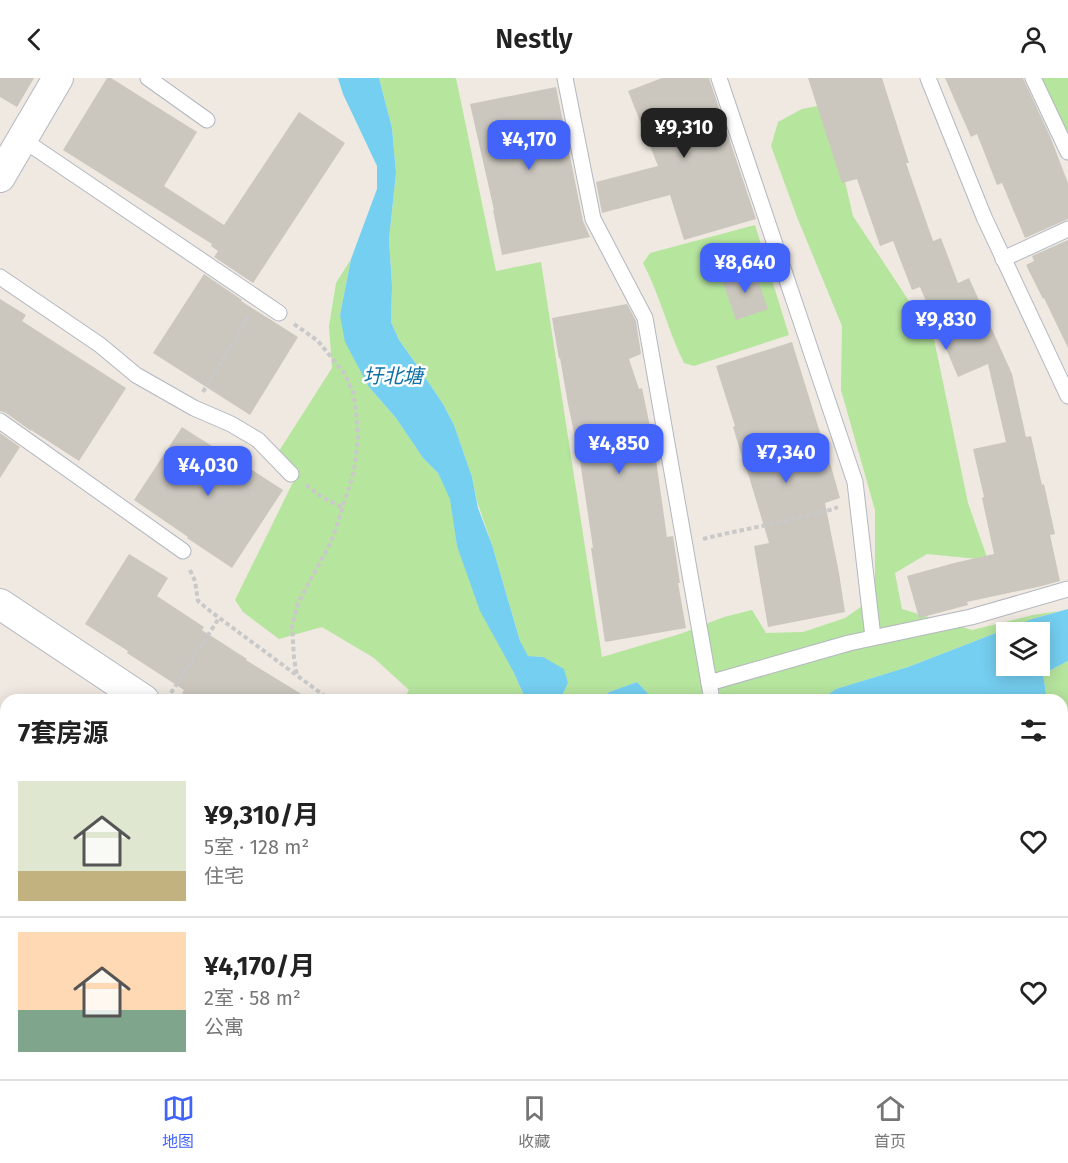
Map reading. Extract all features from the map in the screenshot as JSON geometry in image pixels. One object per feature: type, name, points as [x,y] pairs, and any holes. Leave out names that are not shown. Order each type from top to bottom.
[{"type":"street","points":[[0,177],[58,78]]},
{"type":"street","points":[[0,604],[135,694]]},
{"type":"lane","points":[[148,78],[207,120]]},
{"type":"lane","points":[[565,78],[593,219],[645,318],[711,694]]},
{"type":"lane","points":[[719,78],[855,482],[873,638]]},
{"type":"lane","points":[[928,78],[980,207],[1068,396]]},
{"type":"lane","points":[[1033,78],[1068,152]]},
{"type":"lane","points":[[22,139],[279,314]]},
{"type":"lane","points":[[1003,259],[1068,229]]},
{"type":"lane","points":[[0,277],[100,345],[136,375],[194,408],[231,423],[258,440],[291,474]]},
{"type":"lane","points":[[0,421],[183,551]]},
{"type":"lane","points":[[709,683],[873,638],[971,617],[1068,589]]},
{"type":"path","points":[[194,408],[258,300]]},
{"type":"path","points":[[279,314],[318,341],[345,373],[353,392],[358,438],[354,471],[343,508],[331,542],[298,603],[292,626],[297,676]]},
{"type":"path","points":[[291,474],[322,497],[343,508]]},
{"type":"path","points":[[684,543],[819,513],[857,498]]},
{"type":"path","points":[[183,551],[195,581],[198,601],[322,694]]},
{"type":"path","points":[[170,694],[219,618]]},
{"type":"green space","points":[[379,78],[456,78],[496,271],[541,262],[602,657],[752,610],[766,633],[803,632],[845,618],[875,597],[875,510],[841,390],[842,326],[797,217],[771,146],[778,122],[802,109],[827,104],[853,216],[934,339],[968,503],[988,560],[927,554],[895,573],[902,609],[972,630],[996,624],[996,633],[908,667],[836,689],[829,694],[648,694],[637,682],[607,694],[563,694],[568,683],[543,657],[527,656],[520,641],[477,501],[472,477],[454,425],[443,404],[399,340],[391,322],[392,286],[389,239],[396,173],[392,128]]},
{"type":"green space","points":[[1040,78],[1068,78],[1068,138]]},
{"type":"green space","points":[[755,225],[789,335],[694,366],[684,363],[643,263],[650,253]]},
{"type":"green space","points":[[351,259],[340,315],[369,387],[396,418],[423,458],[438,473],[451,499],[457,546],[523,694],[407,694],[409,690],[374,658],[322,627],[279,639],[243,612],[235,600],[299,470],[279,451],[332,368],[329,326],[336,283]]},
{"type":"green space","points":[[1059,611],[1024,622],[1005,622]]},
{"type":"green space","points":[[1068,661],[1068,694],[1046,694],[1043,676],[1050,676],[1050,670]]},
{"type":"water","name":"圩北塘","points":[[338,78],[379,78],[392,128],[396,173],[389,239],[392,286],[391,322],[399,340],[443,404],[454,425],[472,477],[478,508],[492,545],[520,641],[528,656],[543,657],[564,669],[568,683],[563,694],[523,694],[480,611],[457,546],[450,499],[438,473],[423,458],[396,418],[369,387],[345,342],[340,315],[351,259],[377,189],[377,166],[343,94]]},
{"type":"water","points":[[1068,609],[1068,661],[1050,670],[1050,622],[1024,622]]},
{"type":"water","points":[[996,633],[996,676],[1043,676],[1046,694],[829,694],[836,689],[908,667]]},
{"type":"water","points":[[637,682],[648,694],[607,694]]},
{"type":"building","points":[[0,78],[34,78],[17,107],[0,97]]},
{"type":"building","points":[[107,78],[111,78],[197,132],[164,186],[224,225],[299,112],[345,143],[253,283],[214,257],[218,251],[211,246],[212,244],[63,150]]},
{"type":"building","points":[[662,78],[709,78],[756,219],[684,240],[670,195],[602,213],[596,182],[658,166],[628,91]]},
{"type":"building","points":[[808,78],[882,78],[909,163],[906,163],[933,241],[941,238],[958,283],[969,278],[1012,374],[1026,437],[1031,436],[1042,485],[1044,484],[1055,534],[1050,535],[1060,581],[967,602],[968,605],[919,618],[907,576],[994,554],[973,449],[1006,442],[988,364],[958,377],[920,287],[912,290],[893,241],[880,246],[857,179],[842,183]]},
{"type":"building","points":[[945,78],[1023,78],[1050,136],[1068,183],[1068,219],[1025,238],[1002,183],[997,185],[977,134],[971,137]]},
{"type":"building","points":[[556,87],[583,221],[590,237],[502,255],[470,104]]},
{"type":"building","points":[[1068,240],[1068,348],[1026,265],[1034,261],[1032,256]]},
{"type":"building","points":[[754,269],[768,309],[736,320],[722,280]]},
{"type":"building","points":[[204,274],[241,301],[298,337],[250,415],[153,353]]},
{"type":"building","points":[[0,299],[26,315],[22,321],[126,388],[79,461],[0,411]]},
{"type":"building","points":[[627,304],[636,321],[641,354],[629,359],[639,389],[642,388],[654,446],[667,537],[673,536],[686,628],[605,642],[580,461],[552,318]]},
{"type":"building","points":[[792,342],[840,498],[825,503],[845,612],[768,627],[754,546],[769,543],[716,366]]},
{"type":"building","points":[[182,427],[283,490],[232,568],[134,500]]},
{"type":"building","points":[[0,433],[20,447],[0,478]]},
{"type":"building","points":[[129,554],[168,578],[157,596],[204,627],[202,630],[246,660],[301,694],[184,694],[184,690],[85,624]]}]
